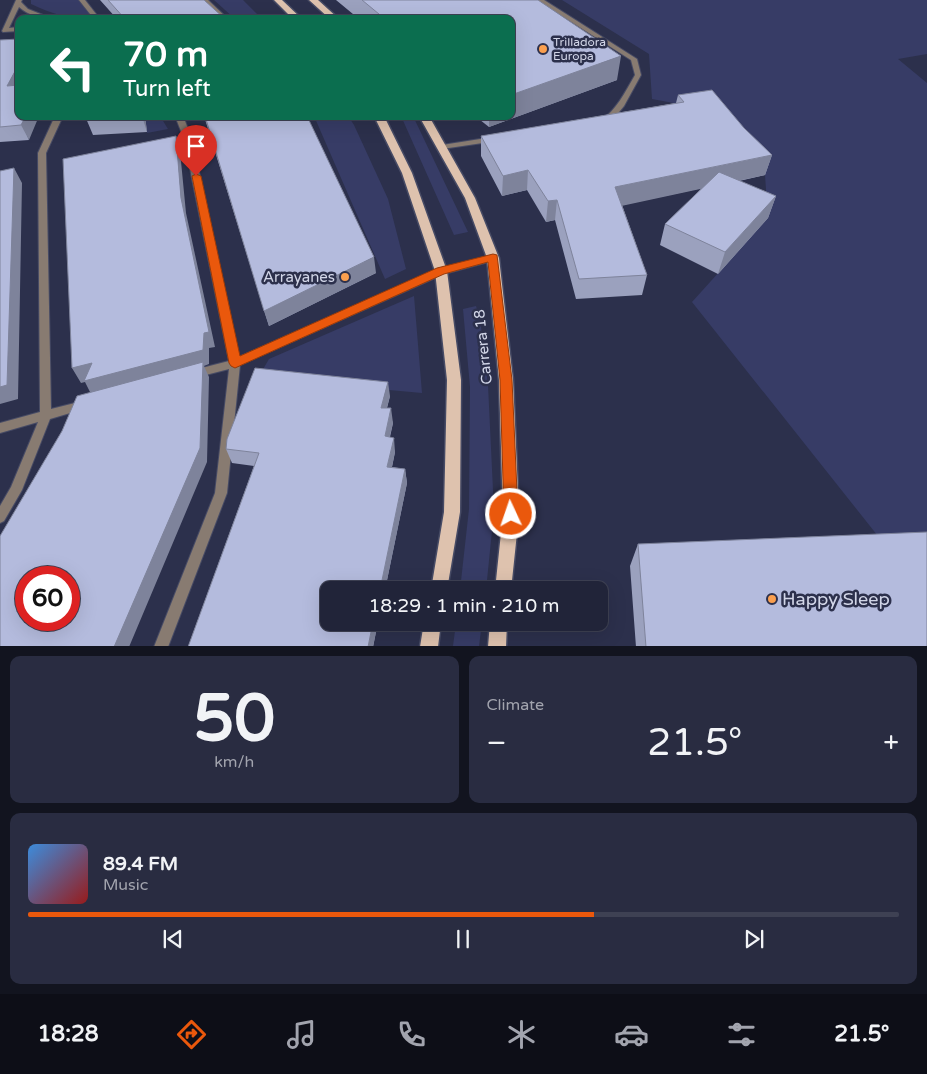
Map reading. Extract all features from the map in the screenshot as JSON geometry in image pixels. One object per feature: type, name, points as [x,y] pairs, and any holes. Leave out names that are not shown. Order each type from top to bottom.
[{"type":"main road","points":[[278,0],[294,15]]},
{"type":"main road","points":[[313,0],[330,15]]},
{"type":"main road","points":[[381,120],[407,173],[441,271],[454,380],[452,512],[440,581]]},
{"type":"main road","name":"Carrera 18","points":[[426,120],[470,198],[493,258],[506,380],[511,514],[504,581]]},
{"type":"main road","points":[[429,646],[432,631]]},
{"type":"main road","points":[[496,646],[498,631]]},
{"type":"street","points":[[82,0],[94,15]]},
{"type":"street","points":[[204,0],[221,15]]},
{"type":"street","points":[[540,0],[634,59],[638,75],[620,106],[607,121],[597,122]]},
{"type":"street","points":[[2,31],[19,2],[26,10],[39,15]]},
{"type":"street","points":[[2,31],[15,29]]},
{"type":"street","points":[[0,516],[16,490],[46,415],[42,153],[57,120]]},
{"type":"street","points":[[161,646],[221,493],[235,363],[188,139],[179,120]]},
{"type":"street","points":[[442,147],[500,138]]},
{"type":"street","points":[[178,379],[235,363],[441,271],[493,258]]},
{"type":"street","points":[[0,428],[93,402]]},
{"type":"shaded area","points":[[31,0],[79,0],[92,15],[60,15],[31,4]]},
{"type":"shaded area","points":[[214,0],[243,0],[258,15],[231,15]]},
{"type":"shaded area","points":[[562,0],[927,0],[927,54],[898,59],[927,83],[927,554],[893,555],[692,302],[768,218],[765,175],[706,109],[652,99],[649,54]]},
{"type":"shaded area","points":[[145,120],[162,120],[168,129],[147,133]]},
{"type":"shaded area","points":[[316,120],[351,120],[388,199],[406,269],[385,279]]},
{"type":"shaded area","points":[[403,120],[415,120],[468,232],[454,235]]},
{"type":"shaded area","points":[[414,296],[422,393],[258,378],[269,359]]},
{"type":"shaded area","points":[[476,306],[480,319],[488,385],[494,511],[487,581],[461,581],[469,509],[470,387],[463,309]]},
{"type":"shaded area","points":[[455,631],[481,631],[479,646],[453,646]]},
{"type":"building","points":[[108,0],[204,0],[221,15],[121,15]]},
{"type":"building","points":[[362,0],[538,0],[621,56],[515,94],[515,15],[380,15]]},
{"type":"building","points":[[15,39],[15,71],[7,86],[15,85],[15,120],[24,120],[21,125],[0,127],[0,40]]},
{"type":"building","points":[[712,90],[744,128],[772,155],[615,187],[647,275],[579,279],[557,200],[548,201],[528,170],[503,176],[481,136],[684,102],[678,95]]},
{"type":"building","points":[[206,120],[309,120],[374,257],[264,311]]},
{"type":"building","points":[[176,136],[181,198],[209,332],[204,333],[203,350],[84,381],[92,363],[72,368],[63,159]]},
{"type":"building","points":[[14,168],[7,385],[0,387],[0,171]]},
{"type":"building","points":[[719,172],[776,196],[725,252],[665,224]]},
{"type":"building","points":[[203,362],[200,448],[114,646],[0,646],[0,536],[62,431],[77,396]]},
{"type":"building","points":[[255,368],[388,382],[381,408],[391,408],[385,436],[394,438],[387,467],[405,469],[382,581],[320,581],[320,631],[371,631],[368,646],[188,646],[259,453],[226,449],[227,439]]},
{"type":"building","name":"Happy Sleep","points":[[927,532],[927,646],[646,646],[638,544]]},
{"type":"place","name":"Trilladora Europa","points":[[543,49]]},
{"type":"place","name":"Arrayanes","points":[[345,277]]},
{"type":"place","name":"Happy Sleep","points":[[772,599]]},
{"type":"route","points":[[196,176],[235,363],[441,271],[493,258],[506,380],[511,514]]}]
